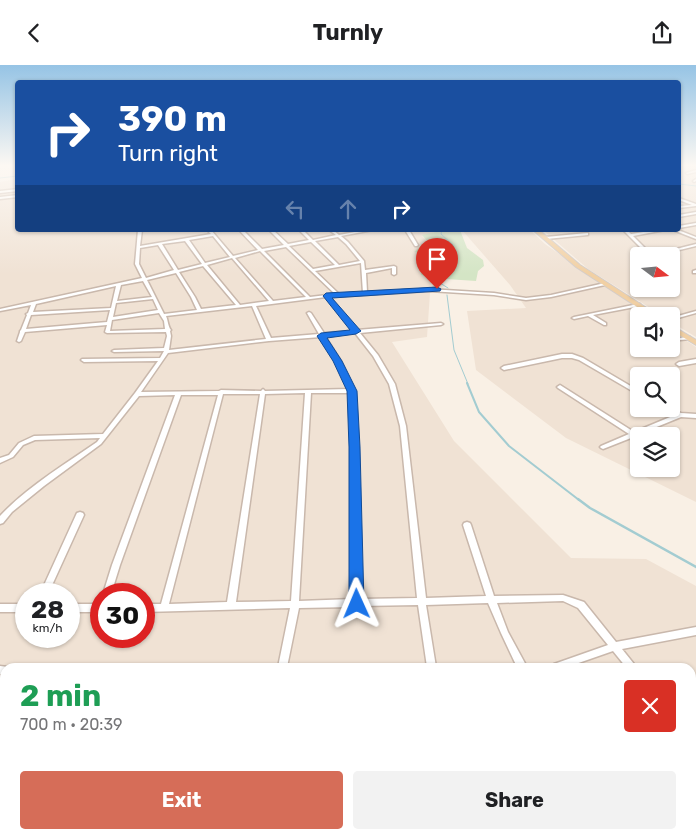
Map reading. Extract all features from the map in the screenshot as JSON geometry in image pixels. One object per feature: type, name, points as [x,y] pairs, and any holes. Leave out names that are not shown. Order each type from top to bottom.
[{"type":"main road","points":[[538,232],[565,256],[604,284],[641,307]]},
{"type":"main road","points":[[680,333],[696,343]]},
{"type":"street","points":[[681,207],[695,205]]},
{"type":"street","points":[[681,216],[696,213]]},
{"type":"street","points":[[681,227],[696,224]]},
{"type":"street","points":[[0,521],[22,500],[91,449],[105,436],[137,394],[166,351],[168,330],[163,313],[137,264],[140,232]]},
{"type":"street","points":[[138,247],[199,237],[209,232]]},
{"type":"street","points":[[212,232],[271,301]]},
{"type":"street","points":[[244,232],[308,297]]},
{"type":"street","points":[[273,232],[338,295]]},
{"type":"street","points":[[303,232],[337,265]]},
{"type":"street","points":[[334,232],[363,262],[365,293]]},
{"type":"street","points":[[0,310],[119,285],[261,250],[358,232]]},
{"type":"street","points":[[408,232],[416,245]]},
{"type":"street","points":[[627,232],[651,256],[696,245]]},
{"type":"street","points":[[630,235],[650,232]]},
{"type":"street","points":[[680,232],[696,239]]},
{"type":"street","points":[[546,238],[587,234]]},
{"type":"street","points":[[186,239],[203,263],[239,306]]},
{"type":"street","points":[[159,243],[194,297],[199,310]]},
{"type":"street","points":[[313,270],[363,262]]},
{"type":"street","points":[[363,272],[394,267],[394,274]]},
{"type":"street","points":[[22,331],[308,297],[437,289],[526,299],[551,296],[604,284]]},
{"type":"street","points":[[119,285],[106,332],[168,330]]},
{"type":"street","points":[[326,296],[375,355],[392,384],[403,426],[430,663]]},
{"type":"street","points":[[115,302],[155,298]]},
{"type":"street","points":[[19,341],[28,314],[34,303]]},
{"type":"street","points":[[253,304],[269,340]]},
{"type":"street","points":[[574,318],[638,305]]},
{"type":"street","points":[[28,314],[113,309]]},
{"type":"street","points":[[680,316],[696,312]]},
{"type":"street","points":[[309,313],[321,336],[338,361],[352,391],[355,447],[357,604]]},
{"type":"street","points":[[589,315],[604,324]]},
{"type":"street","points":[[114,351],[166,351],[441,324]]},
{"type":"street","points":[[680,339],[688,338]]},
{"type":"street","points":[[504,368],[562,356],[572,356],[581,359],[630,388]]},
{"type":"street","points":[[84,360],[162,359]]},
{"type":"street","points":[[679,364],[696,361]]},
{"type":"street","points":[[560,387],[630,432]]},
{"type":"street","points":[[231,606],[263,391]]},
{"type":"street","points":[[137,394],[352,391]]},
{"type":"street","points":[[164,607],[221,392]]},
{"type":"street","points":[[283,663],[295,605],[308,392]]},
{"type":"street","points":[[110,583],[180,393]]},
{"type":"street","points":[[680,415],[696,416]]},
{"type":"street","points":[[652,427],[675,417]]},
{"type":"street","points":[[0,461],[11,455],[21,444],[34,438],[105,436]]},
{"type":"street","points":[[604,447],[630,437]]},
{"type":"street","points":[[49,583],[80,515]]},
{"type":"street","points":[[467,525],[492,600],[511,647],[520,663]]},
{"type":"street","points":[[155,607],[422,603],[563,598],[581,605],[628,663]]},
{"type":"street","points":[[0,608],[15,608]]},
{"type":"street","points":[[568,663],[615,646],[696,631]]},
{"type":"shaded area","points":[[0,202],[15,202],[15,232],[435,232],[422,236],[427,241],[415,252],[442,256],[437,263],[421,275],[431,278],[427,337],[392,342],[454,441],[571,558],[646,559],[696,586],[696,663],[0,663]]},
{"type":"shaded area","points":[[681,202],[696,202],[696,337],[680,327],[680,307],[649,307],[633,297],[680,297],[680,247],[630,247],[630,295],[588,269],[545,232],[681,232]]},
{"type":"shaded area","points":[[464,232],[532,232],[545,244],[636,307],[630,307],[630,357],[680,357],[680,337],[696,347],[696,502],[645,477],[680,477],[680,427],[630,427],[630,470],[566,438],[476,370],[467,311],[526,308],[510,285]]},
{"type":"green space","points":[[435,232],[461,232],[467,248],[483,260],[484,266],[478,271],[476,281],[431,278],[421,275],[421,267],[437,263],[442,257],[414,252],[427,241],[422,235]]},
{"type":"waterway","points":[[442,232],[441,234],[453,245],[452,273],[440,283],[448,288]]},
{"type":"waterway","points":[[447,295],[454,350],[468,384]]},
{"type":"waterway","points":[[467,383],[479,412],[509,446],[579,500]]},
{"type":"waterway","points":[[578,499],[590,508],[696,567]]},
{"type":"route","points":[[357,604],[355,447],[352,391],[338,361],[321,336],[356,331],[326,296],[437,289]]}]
